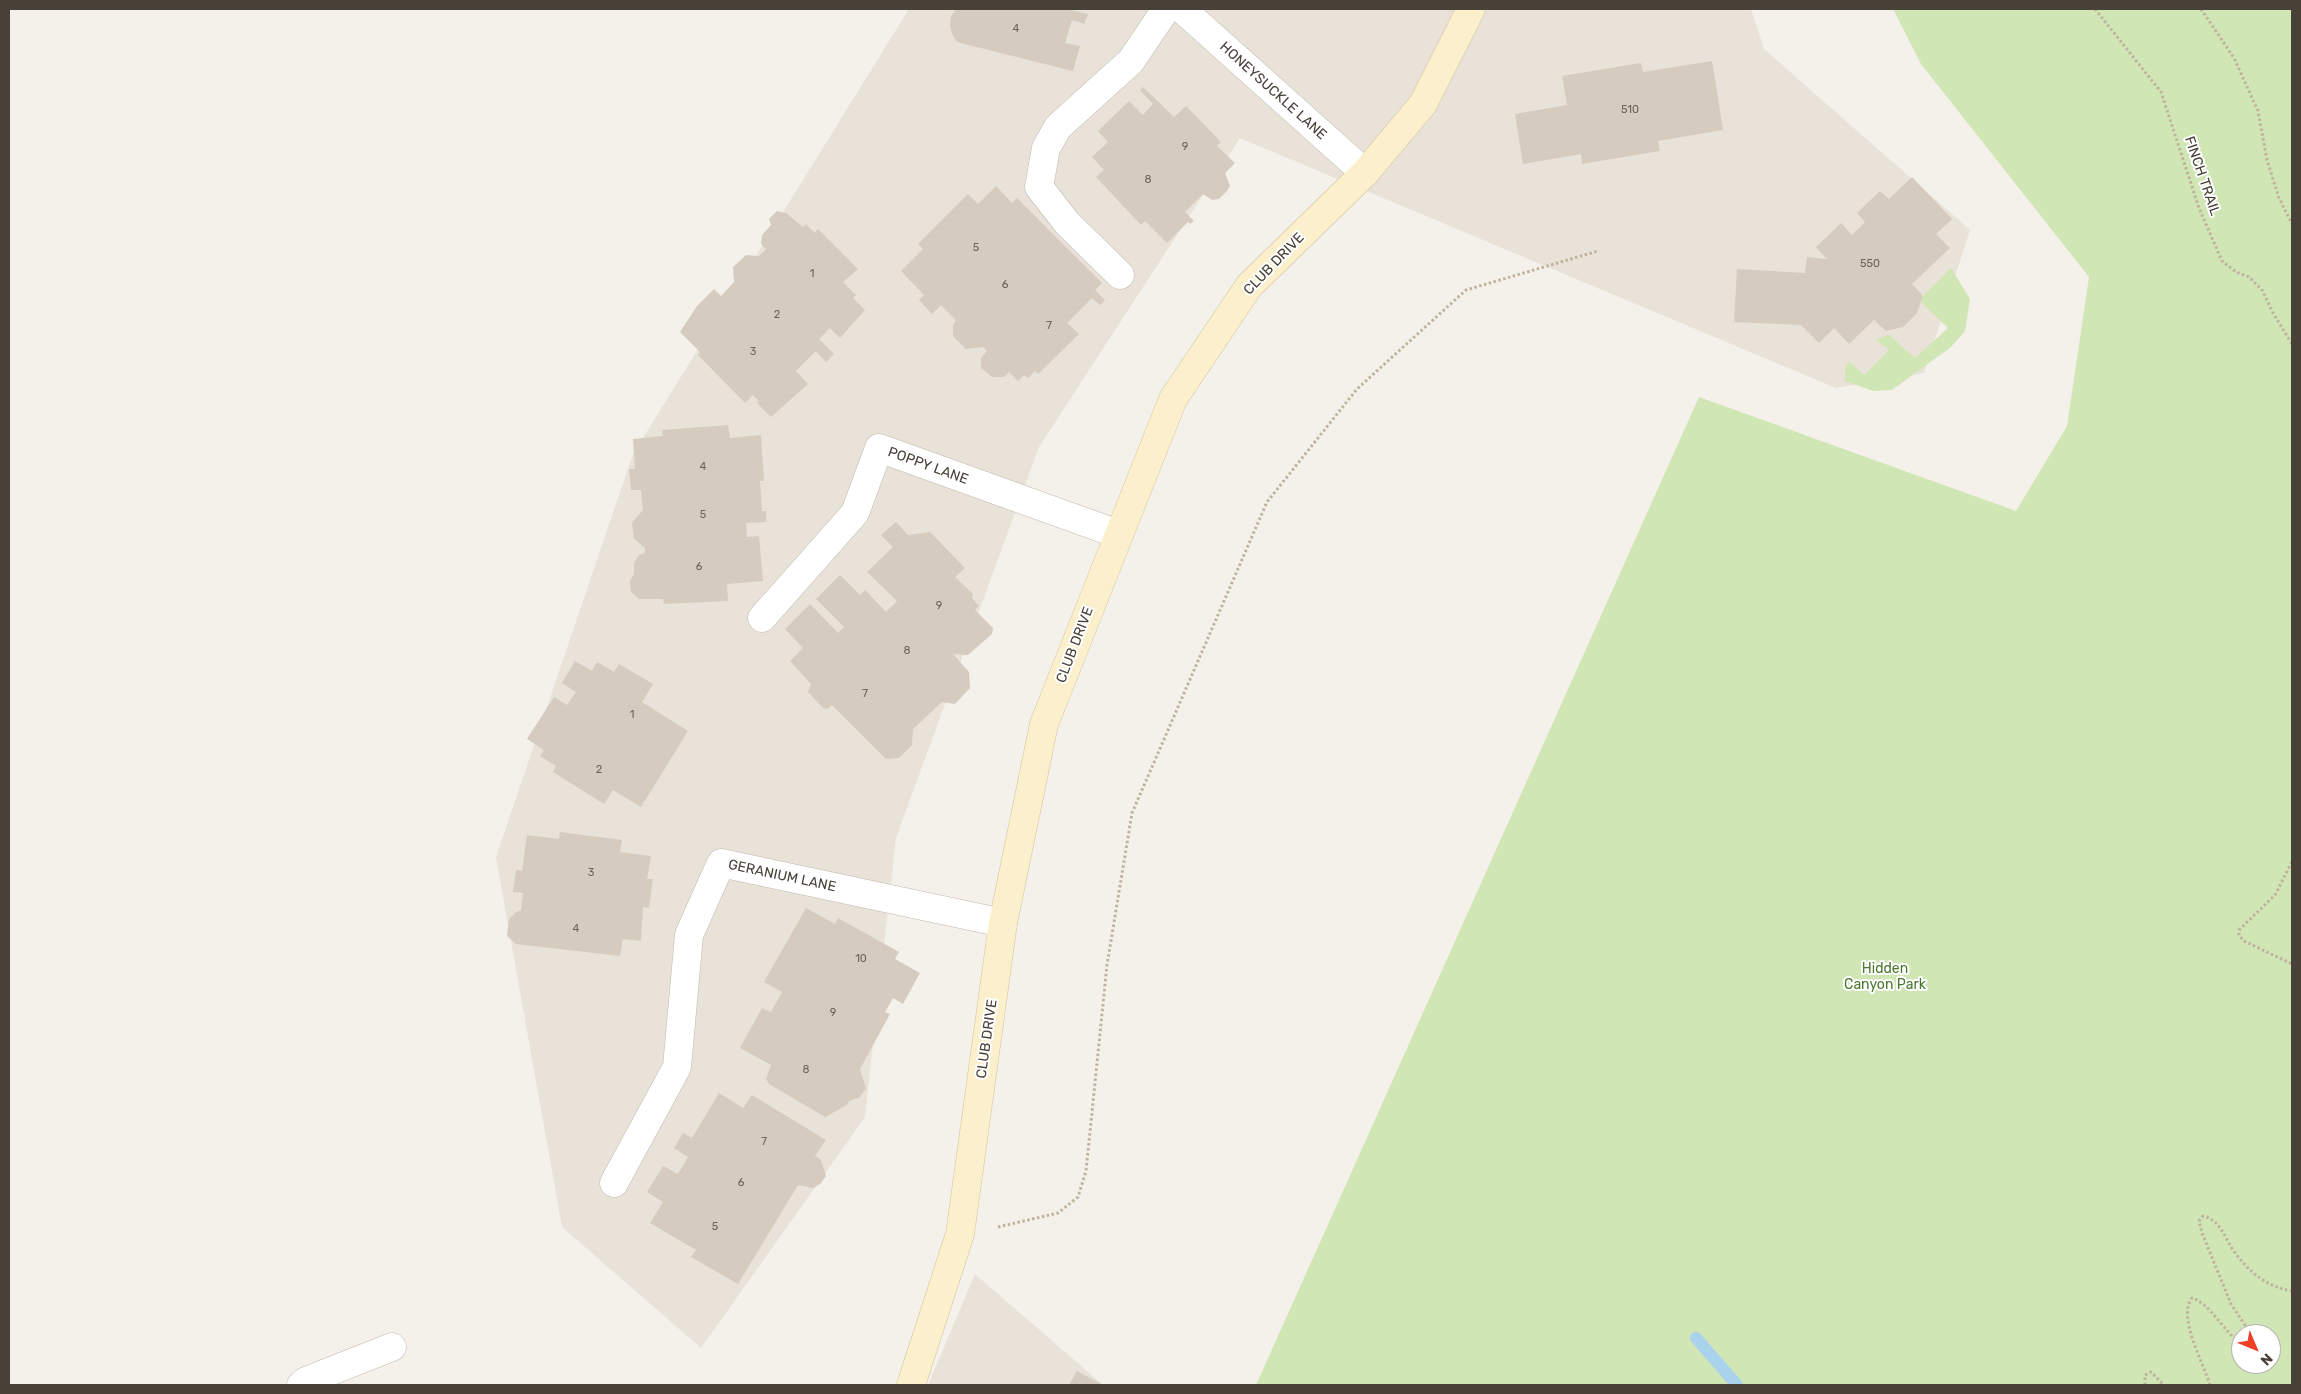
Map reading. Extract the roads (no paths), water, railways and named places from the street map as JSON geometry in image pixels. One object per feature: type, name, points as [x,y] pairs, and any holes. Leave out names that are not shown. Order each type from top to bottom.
[{"type":"street","points":[[1120,275],[1067,223],[1039,187],[1046,148],[1058,127],[1131,61],[1166,9]]},
{"type":"street","name":"HONEYSUCKLE LANE","points":[[1182,9],[1365,173]]},
{"type":"street","name":"CLUB DRIVE","points":[[911,1385],[960,1234],[1003,923],[1044,724],[1118,534],[1173,399],[1249,286],[1365,173],[1423,104],[1471,9]]},
{"type":"street","name":"POPPY LANE","points":[[762,618],[856,513],[879,448],[1118,534]]},
{"type":"street","name":"GERANIUM LANE","points":[[614,1183],[677,1067],[689,935],[721,863],[1003,923]]},
{"type":"street","points":[[301,1385],[306,1381],[392,1347]]},
{"type":"waterway","points":[[1696,1338],[1737,1385]]},
{"type":"park label","name":"Hidden Canyon Park","points":[[1885,978]]}]
